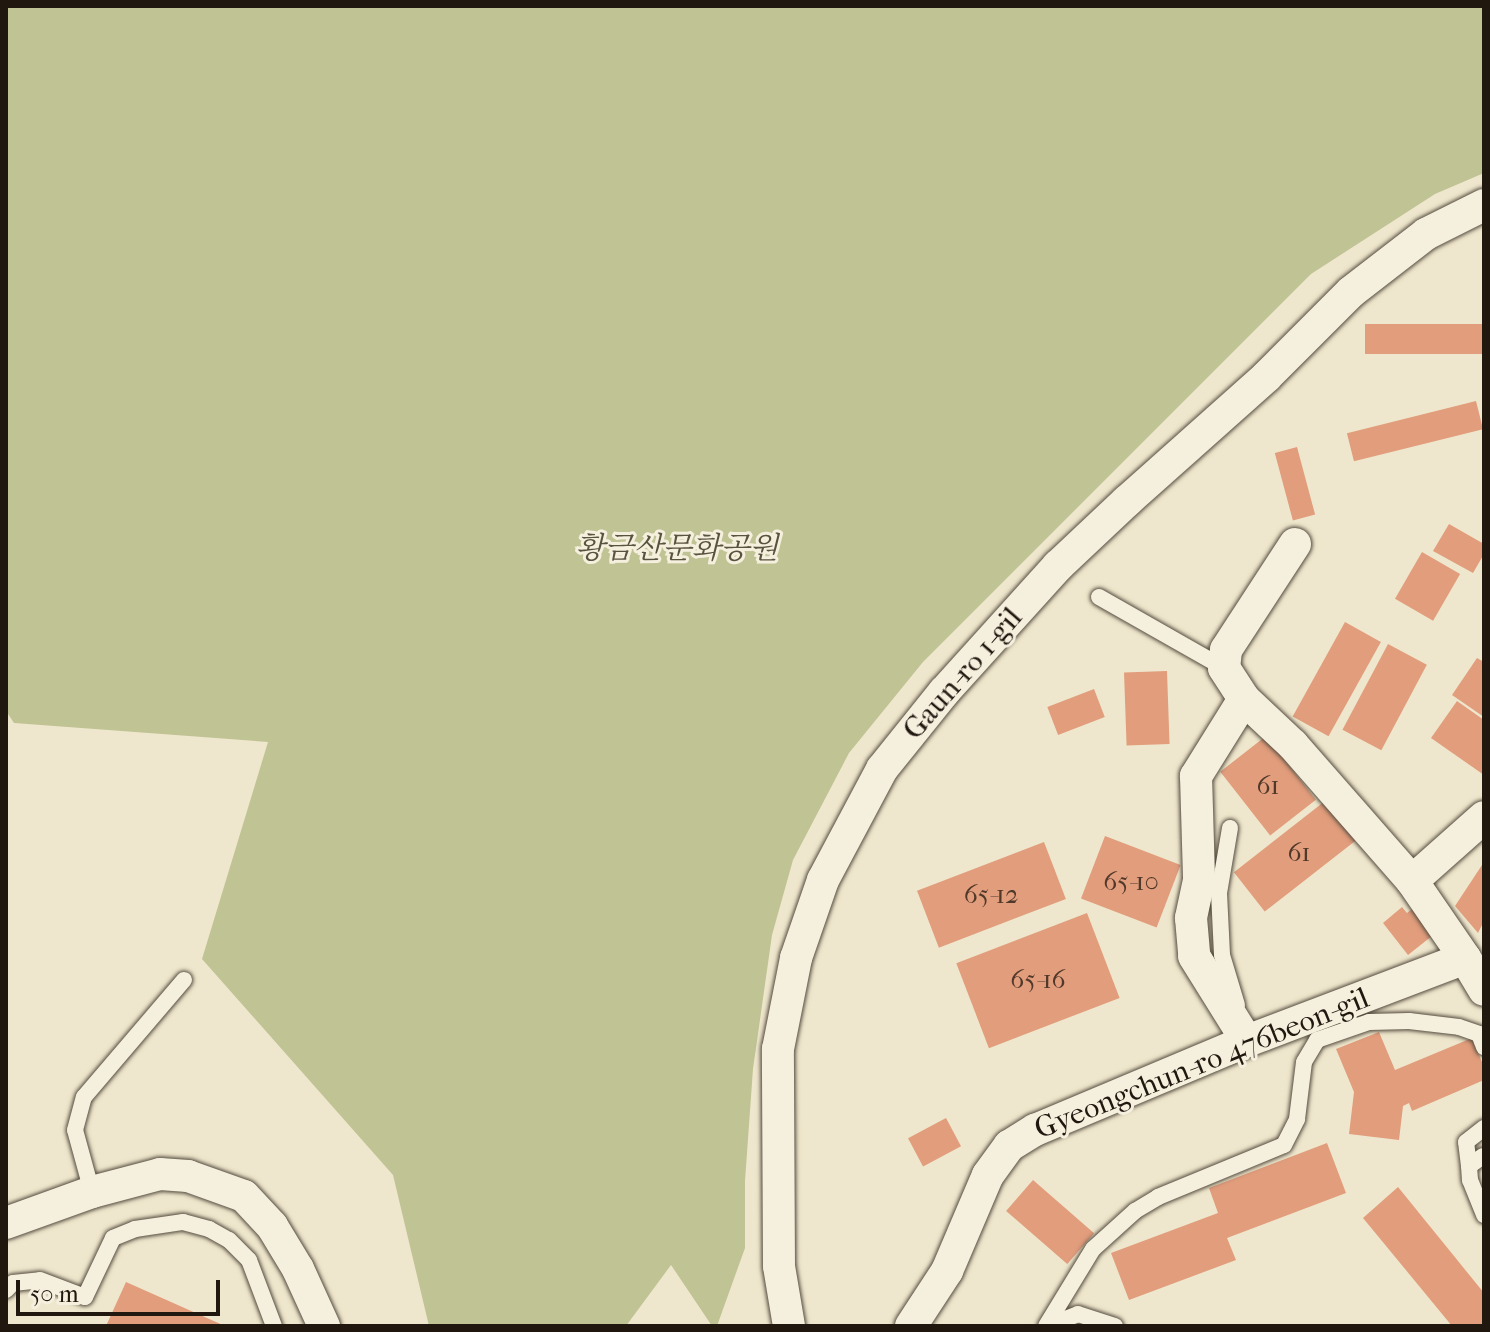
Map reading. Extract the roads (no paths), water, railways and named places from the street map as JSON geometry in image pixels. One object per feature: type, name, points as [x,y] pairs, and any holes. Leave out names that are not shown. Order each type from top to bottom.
[{"type":"street","name":"Gaun-ro 1-gil","points":[[789,1326],[779,1266],[778,1049],[796,958],[823,880],[882,769],[944,692],[1058,566],[1127,501],[1266,377],[1351,292],[1426,234],[1484,205]]},
{"type":"street","points":[[1295,544],[1226,650],[1224,668],[1244,699],[1293,745],[1412,881],[1484,990]]},
{"type":"street","points":[[1244,699],[1196,776],[1199,880],[1191,918],[1194,956],[1247,1041]]},
{"type":"street","points":[[1412,881],[1484,817]]},
{"type":"street","name":"Gyeongchun-ro 476beon-gil","points":[[911,1326],[947,1271],[988,1175],[1009,1146],[1035,1130],[1247,1041],[1465,958]]},
{"type":"street","points":[[6,1223],[92,1192],[160,1174],[188,1176],[244,1196],[272,1226],[298,1269],[324,1326]]},
{"type":"lane","points":[[1099,597],[1224,668]]},
{"type":"lane","points":[[1230,828],[1219,893],[1222,955],[1247,1041]]},
{"type":"lane","points":[[92,1192],[75,1130],[84,1097],[184,980]]},
{"type":"lane","points":[[1047,1326],[1093,1249],[1135,1211],[1158,1197],[1284,1145],[1297,1119],[1304,1062],[1317,1040],[1369,1022],[1409,1021],[1459,1027],[1479,1034],[1484,1047]]},
{"type":"lane","points":[[1484,1128],[1466,1142],[1476,1161],[1470,1180],[1484,1215]]},
{"type":"lane","points":[[6,1290],[13,1283],[40,1280],[85,1297],[113,1238],[135,1229],[183,1222],[209,1229],[229,1240],[249,1260],[274,1326]]},
{"type":"lane","points":[[1047,1326],[1078,1314],[1115,1326]]},
{"type":"park label","name":"황금산문화공원","points":[[677,549]]}]
